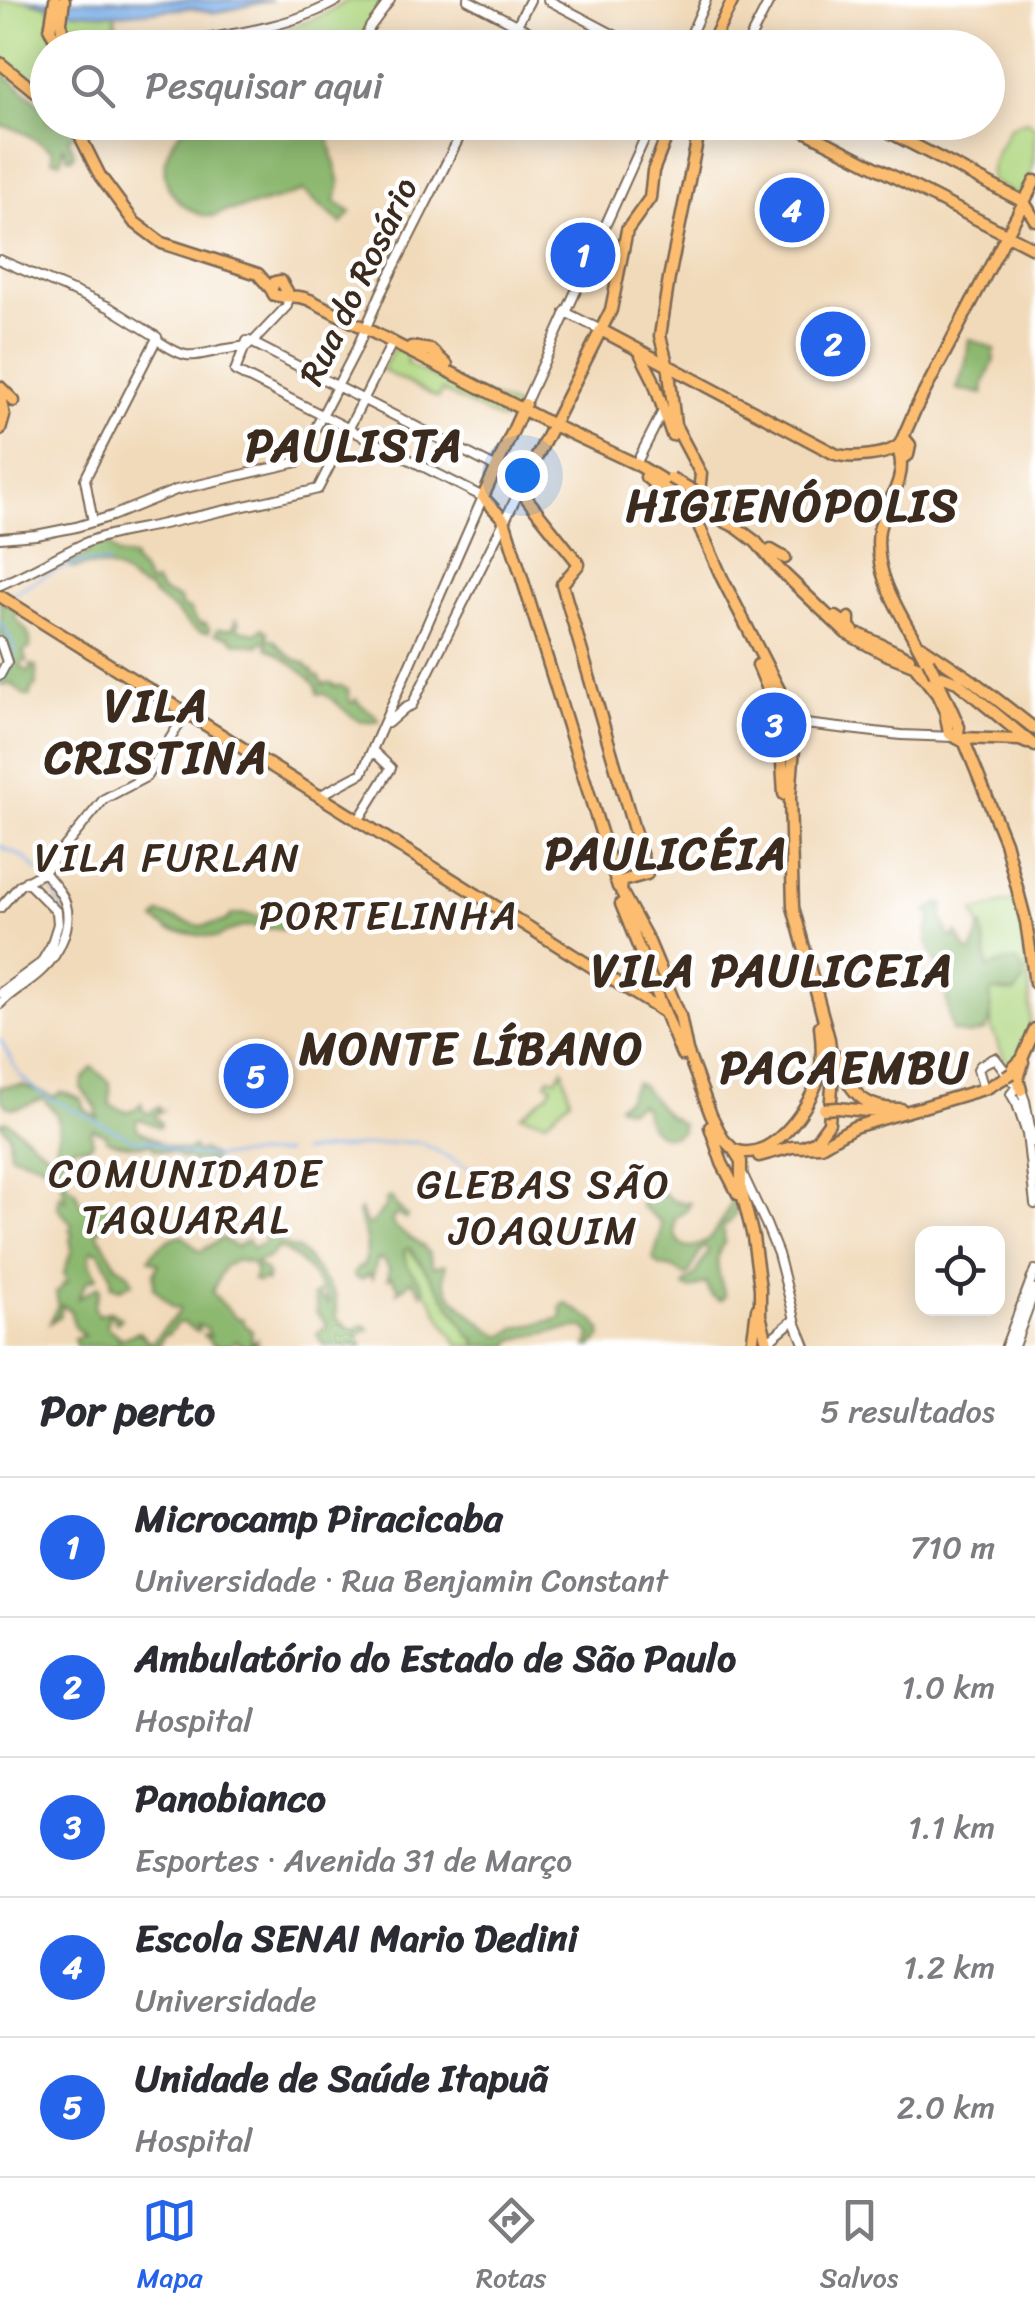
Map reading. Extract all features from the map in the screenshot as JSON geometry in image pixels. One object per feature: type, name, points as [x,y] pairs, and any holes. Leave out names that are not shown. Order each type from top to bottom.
[{"type":"main road","points":[[54,0],[56,15]]},
{"type":"main road","points":[[50,30],[64,0]]},
{"type":"main road","points":[[718,30],[730,0]]},
{"type":"main road","points":[[0,61],[30,85]]},
{"type":"main road","points":[[86,140],[113,191],[151,232],[252,267],[283,294],[366,327]]},
{"type":"main road","points":[[86,140],[100,176],[132,226],[162,243],[258,274],[283,294],[428,355],[554,423],[671,478],[772,550],[830,614],[846,624],[850,618],[850,632]]},
{"type":"main road","points":[[618,884],[647,874],[562,584],[578,564],[522,486],[611,310],[627,230],[650,198],[653,171],[665,140]]},
{"type":"main road","points":[[697,140],[660,336],[676,428],[701,474],[696,519],[732,601]]},
{"type":"main road","points":[[822,140],[1030,246],[1035,235]]},
{"type":"main road","points":[[904,140],[1025,203],[1034,219]]},
{"type":"main road","points":[[1035,184],[918,412],[903,449],[901,473],[880,528],[879,543],[883,576],[893,600],[1007,841],[1030,920],[1035,967]]},
{"type":"main road","points":[[1008,235],[1025,203]]},
{"type":"main road","points":[[1018,219],[1026,215],[1034,219]]},
{"type":"main road","points":[[600,332],[664,370]]},
{"type":"main road","points":[[600,332],[664,370],[842,457],[903,449]]},
{"type":"main road","points":[[664,370],[664,388],[658,393],[663,412],[698,484],[692,524],[784,703],[796,934],[833,1076],[831,1116],[821,1136],[810,1145],[750,1159],[734,1184],[751,1249],[763,1342]]},
{"type":"main road","points":[[1,425],[4,395]]},
{"type":"main road","points":[[524,406],[483,496],[504,520],[618,884],[719,1153],[739,1173]]},
{"type":"main road","points":[[884,556],[884,528],[904,475],[903,449]]},
{"type":"main road","points":[[633,461],[690,493],[696,478]]},
{"type":"main road","points":[[633,461],[659,488],[693,504],[721,511],[870,647],[959,666],[980,693],[1031,739]]},
{"type":"main road","points":[[879,543],[926,678],[964,743],[1005,842],[1026,922],[1035,983]]},
{"type":"main road","points":[[3,596],[669,1014]]},
{"type":"main road","points":[[850,632],[922,658],[980,693]]},
{"type":"main road","points":[[874,640],[891,644]]},
{"type":"main road","points":[[922,658],[922,664],[980,693],[1031,739]]},
{"type":"main road","points":[[786,715],[787,753]]},
{"type":"main road","points":[[953,724],[1031,739]]},
{"type":"main road","points":[[635,928],[649,942],[669,1014],[722,1139],[732,1148],[755,1252],[763,1342]]},
{"type":"main road","points":[[796,934],[824,1030],[845,1079],[855,1093],[877,1106],[894,1110],[918,1107]]},
{"type":"main road","points":[[1009,1075],[1022,1059],[1035,1029]]},
{"type":"main road","points":[[719,1153],[724,1146],[754,1152],[771,1144],[796,1118],[820,1074],[824,1030]]},
{"type":"main road","points":[[985,1082],[1017,1094],[1023,1062],[1035,1038]]},
{"type":"main road","points":[[784,1132],[783,1140],[797,1147],[827,1144],[854,1127],[1009,1075],[1023,1062]]},
{"type":"main road","points":[[796,1118],[824,1108],[885,1114],[918,1107]]},
{"type":"main road","points":[[852,1110],[858,1118],[854,1127]]},
{"type":"main road","points":[[744,1199],[748,1186]]},
{"type":"street","points":[[250,30],[324,10],[338,0]]},
{"type":"street","points":[[369,30],[390,0]]},
{"type":"street","points":[[468,0],[526,30]]},
{"type":"street","points":[[488,10],[493,0]]},
{"type":"street","points":[[513,30],[530,0]]},
{"type":"street","points":[[548,0],[606,30]]},
{"type":"street","points":[[693,30],[706,0]]},
{"type":"street","points":[[754,30],[770,0]]},
{"type":"street","name":"Rua do Rosário","points":[[95,522],[176,490],[298,462],[458,140]]},
{"type":"street","points":[[524,406],[644,140]]},
{"type":"street","points":[[0,262],[109,308],[182,356],[249,343],[496,467],[522,486],[412,704],[393,710]]},
{"type":"street","points":[[283,294],[235,370],[483,496],[371,759],[362,773],[318,795]]},
{"type":"street","points":[[565,313],[600,332]]},
{"type":"street","points":[[0,538],[36,535],[95,522],[88,481],[157,341]]},
{"type":"street","points":[[0,584],[33,572],[81,545],[318,489],[394,341]]},
{"type":"street","points":[[633,461],[663,412]]},
{"type":"street","points":[[654,430],[671,431]]},
{"type":"street","points":[[0,640],[6,662],[0,674]]},
{"type":"street","points":[[0,908],[20,884],[41,874],[104,799],[146,776],[187,712]]},
{"type":"street","points":[[786,715],[823,728],[937,737],[953,724]]},
{"type":"street","points":[[356,818],[391,768],[371,759]]},
{"type":"street","points":[[0,1000],[43,970],[56,954],[68,920],[65,901],[41,874]]},
{"type":"street","points":[[0,1000],[41,963],[58,924],[58,916],[26,881]]},
{"type":"street","points":[[985,1082],[981,1065],[995,1058],[1009,1075],[1031,1122],[1035,1156]]},
{"type":"street","points":[[1031,1122],[1028,1142],[1035,1204]]},
{"type":"street","points":[[1028,1142],[1035,1180]]},
{"type":"street","points":[[739,1173],[778,1254],[792,1325],[805,1346]]},
{"type":"street","points":[[1014,1346],[1035,1270]]},
{"type":"street","points":[[1006,1346],[1035,1290]]},
{"type":"street","points":[[763,1342],[792,1325]]},
{"type":"green space","points":[[0,0],[26,0],[50,7],[53,30],[30,30],[30,80],[0,56]]},
{"type":"green space","points":[[348,0],[384,0],[366,30],[280,30],[312,20]]},
{"type":"green space","points":[[64,10],[115,14],[116,30],[65,30]]},
{"type":"green space","points":[[0,67],[30,96],[30,137],[0,125]]},
{"type":"green space","points":[[1026,121],[1035,126],[1032,171],[1021,193],[1027,193],[1023,200],[991,180],[996,154],[1014,125]]},
{"type":"green space","points":[[35,140],[69,140],[74,154],[67,157],[63,147],[61,161],[53,160],[52,150]]},
{"type":"green space","points":[[330,140],[340,185],[335,202],[351,212],[342,224],[303,191],[213,216],[192,211],[167,184],[165,163],[173,142]]},
{"type":"green space","points":[[969,339],[995,349],[983,394],[957,389]]},
{"type":"green space","points":[[395,347],[408,353],[407,364],[437,379],[447,377],[446,380],[479,396],[482,393],[518,408],[511,422],[442,391],[438,398],[382,370]]},
{"type":"green space","points":[[104,541],[118,555],[134,558],[149,584],[155,582],[162,592],[180,599],[182,608],[205,623],[209,632],[194,629],[149,589],[117,570],[68,566],[87,554],[89,546]]},
{"type":"green space","points":[[0,598],[19,613],[15,618],[30,638],[30,648],[23,652],[27,661],[21,667],[29,672],[31,665],[36,666],[36,685],[30,696],[13,685],[0,684],[11,663],[7,643],[0,633]]},
{"type":"green space","points":[[236,619],[240,630],[256,633],[262,628],[268,633],[266,638],[306,664],[323,685],[332,683],[348,690],[350,702],[356,699],[379,721],[355,718],[330,697],[318,694],[313,682],[267,648],[267,642],[258,646],[215,634],[217,629],[232,629]]},
{"type":"green space","points":[[1017,899],[1028,972],[1030,1027],[1026,1046],[1008,1068],[992,1030],[987,958],[974,912]]},
{"type":"green space","points":[[943,904],[942,918],[950,937],[954,938],[956,932],[968,952],[972,952],[982,924],[988,968],[1007,961],[1018,962],[1023,971],[1023,982],[1015,993],[991,993],[990,1022],[985,1031],[968,1035],[952,1031],[946,996],[950,987],[943,979],[927,934],[932,920],[928,911]]},
{"type":"green space","points":[[160,914],[200,926],[244,914],[292,921],[287,930],[246,926],[216,938],[169,930],[155,920]]},
{"type":"green space","points":[[92,1067],[110,1083],[110,1105],[126,1112],[141,1103],[147,1114],[160,1108],[162,1111],[154,1116],[160,1127],[140,1119],[136,1120],[137,1129],[164,1145],[187,1151],[193,1147],[196,1153],[202,1150],[215,1157],[211,1162],[193,1163],[186,1157],[154,1149],[151,1144],[111,1141],[93,1129],[93,1143],[88,1147],[74,1146],[57,1169],[10,1154],[9,1134],[0,1123],[7,1121],[53,1158],[58,1122],[43,1098],[21,1107],[8,1107],[0,1087],[23,1085],[54,1097],[62,1092],[82,1100],[85,1110],[98,1118],[96,1107],[81,1088]]},
{"type":"green space","points":[[563,1069],[570,1099],[546,1121],[521,1115],[549,1093],[552,1086],[546,1082],[549,1077],[556,1079]]},
{"type":"green space","points":[[635,1083],[682,1124],[682,1131],[662,1135],[652,1128],[639,1104],[629,1109],[619,1107]]},
{"type":"green space","points":[[63,1175],[81,1205],[107,1204],[112,1211],[97,1233],[117,1266],[128,1273],[133,1283],[120,1289],[111,1286],[109,1269],[100,1253],[93,1250],[90,1264],[97,1278],[87,1281],[78,1298],[99,1286],[94,1306],[98,1315],[111,1311],[121,1318],[117,1323],[108,1315],[107,1327],[118,1340],[139,1332],[152,1342],[179,1312],[179,1307],[174,1308],[154,1288],[159,1264],[149,1259],[158,1248],[182,1235],[200,1252],[222,1238],[236,1247],[247,1240],[252,1248],[265,1241],[259,1223],[263,1222],[280,1241],[298,1249],[308,1259],[335,1295],[337,1320],[352,1330],[364,1325],[369,1329],[357,1335],[363,1346],[324,1346],[317,1334],[327,1324],[316,1313],[313,1296],[319,1292],[320,1300],[324,1299],[327,1305],[330,1302],[303,1264],[278,1247],[269,1258],[256,1262],[266,1271],[266,1282],[253,1280],[256,1271],[251,1263],[235,1260],[224,1267],[212,1292],[236,1318],[243,1319],[252,1331],[251,1344],[257,1339],[257,1346],[240,1346],[236,1341],[229,1346],[215,1346],[202,1334],[210,1336],[206,1327],[197,1325],[197,1332],[177,1323],[163,1336],[159,1346],[76,1346],[74,1338],[84,1336],[75,1327],[70,1310],[62,1305],[60,1317],[50,1323],[58,1304],[56,1292],[68,1282],[64,1273],[72,1249],[72,1225],[58,1207],[59,1195],[66,1200]]},
{"type":"green space","points":[[731,1188],[736,1193],[737,1208],[734,1217],[723,1226],[725,1242],[717,1262],[725,1297],[719,1300],[706,1283],[690,1289],[684,1286],[696,1274],[707,1248],[701,1250],[686,1276],[655,1262],[661,1222],[640,1205],[646,1196],[655,1199],[662,1192],[673,1201],[690,1203],[675,1219],[674,1228],[682,1245],[694,1247],[709,1239],[717,1228],[730,1205]]},
{"type":"green space","points":[[391,1197],[407,1216],[406,1219],[396,1214],[393,1226],[425,1248],[433,1267],[445,1264],[444,1280],[451,1294],[498,1335],[559,1319],[565,1303],[595,1321],[601,1337],[587,1346],[591,1334],[580,1328],[517,1339],[510,1346],[475,1346],[476,1339],[470,1337],[409,1248],[404,1251],[405,1257],[424,1288],[422,1294],[412,1280],[396,1293],[399,1287],[391,1277],[388,1279],[389,1268],[383,1259],[377,1260],[372,1279],[369,1274],[356,1278],[367,1251],[358,1213],[360,1210],[367,1225],[371,1225]]},
{"type":"green space","points":[[409,1248],[470,1336],[476,1339],[475,1346],[459,1346],[408,1269],[404,1251]]},
{"type":"water","points":[[26,0],[272,0],[216,13],[189,8],[117,14],[74,12]]},
{"type":"waterway","points":[[9,596],[69,566],[109,564]]},
{"type":"waterway","points":[[0,622],[15,652],[12,666],[0,682]]},
{"type":"waterway","points":[[0,846],[25,858],[39,872]]},
{"type":"waterway","points":[[48,882],[63,910],[62,920]]},
{"type":"waterway","points":[[0,1039],[20,1076],[42,1094],[132,1139],[152,1141],[177,1152],[215,1157],[285,1153]]},
{"type":"waterway","points":[[301,1152],[422,1143],[476,1172],[498,1189],[530,1187]]},
{"type":"place","name":"Escola SENAI Mario Dedini","points":[[792,210]]},
{"type":"place","name":"Microcamp Piracicaba","points":[[583,255]]},
{"type":"place","name":"Ambulatório do Estado de São Paulo","points":[[833,344]]},
{"type":"place","name":"Panobianco","points":[[774,725]]},
{"type":"place","name":"Unidade de Saúde Itapuã","points":[[256,1076]]},
{"type":"district","name":"PAULISTA","points":[[355,446]]},
{"type":"district","name":"HIGIENÓPOLIS","points":[[793,506]]},
{"type":"district","name":"VILA CRISTINA","points":[[157,732]]},
{"type":"district","name":"PAULICÉIA","points":[[667,854]]},
{"type":"district","name":"VILA FURLAN","points":[[168,857]]},
{"type":"district","name":"PORTELINHA","points":[[389,915]]},
{"type":"district","name":"VILA PAULICEIA","points":[[773,971]]},
{"type":"district","name":"MONTE LÍBANO","points":[[472,1049]]},
{"type":"district","name":"PACAEMBU","points":[[845,1068]]},
{"type":"district","name":"COMUNIDADE TAQUARAL","points":[[186,1196]]},
{"type":"district","name":"GLEBAS SÃO JOAQUIM","points":[[544,1207]]}]
